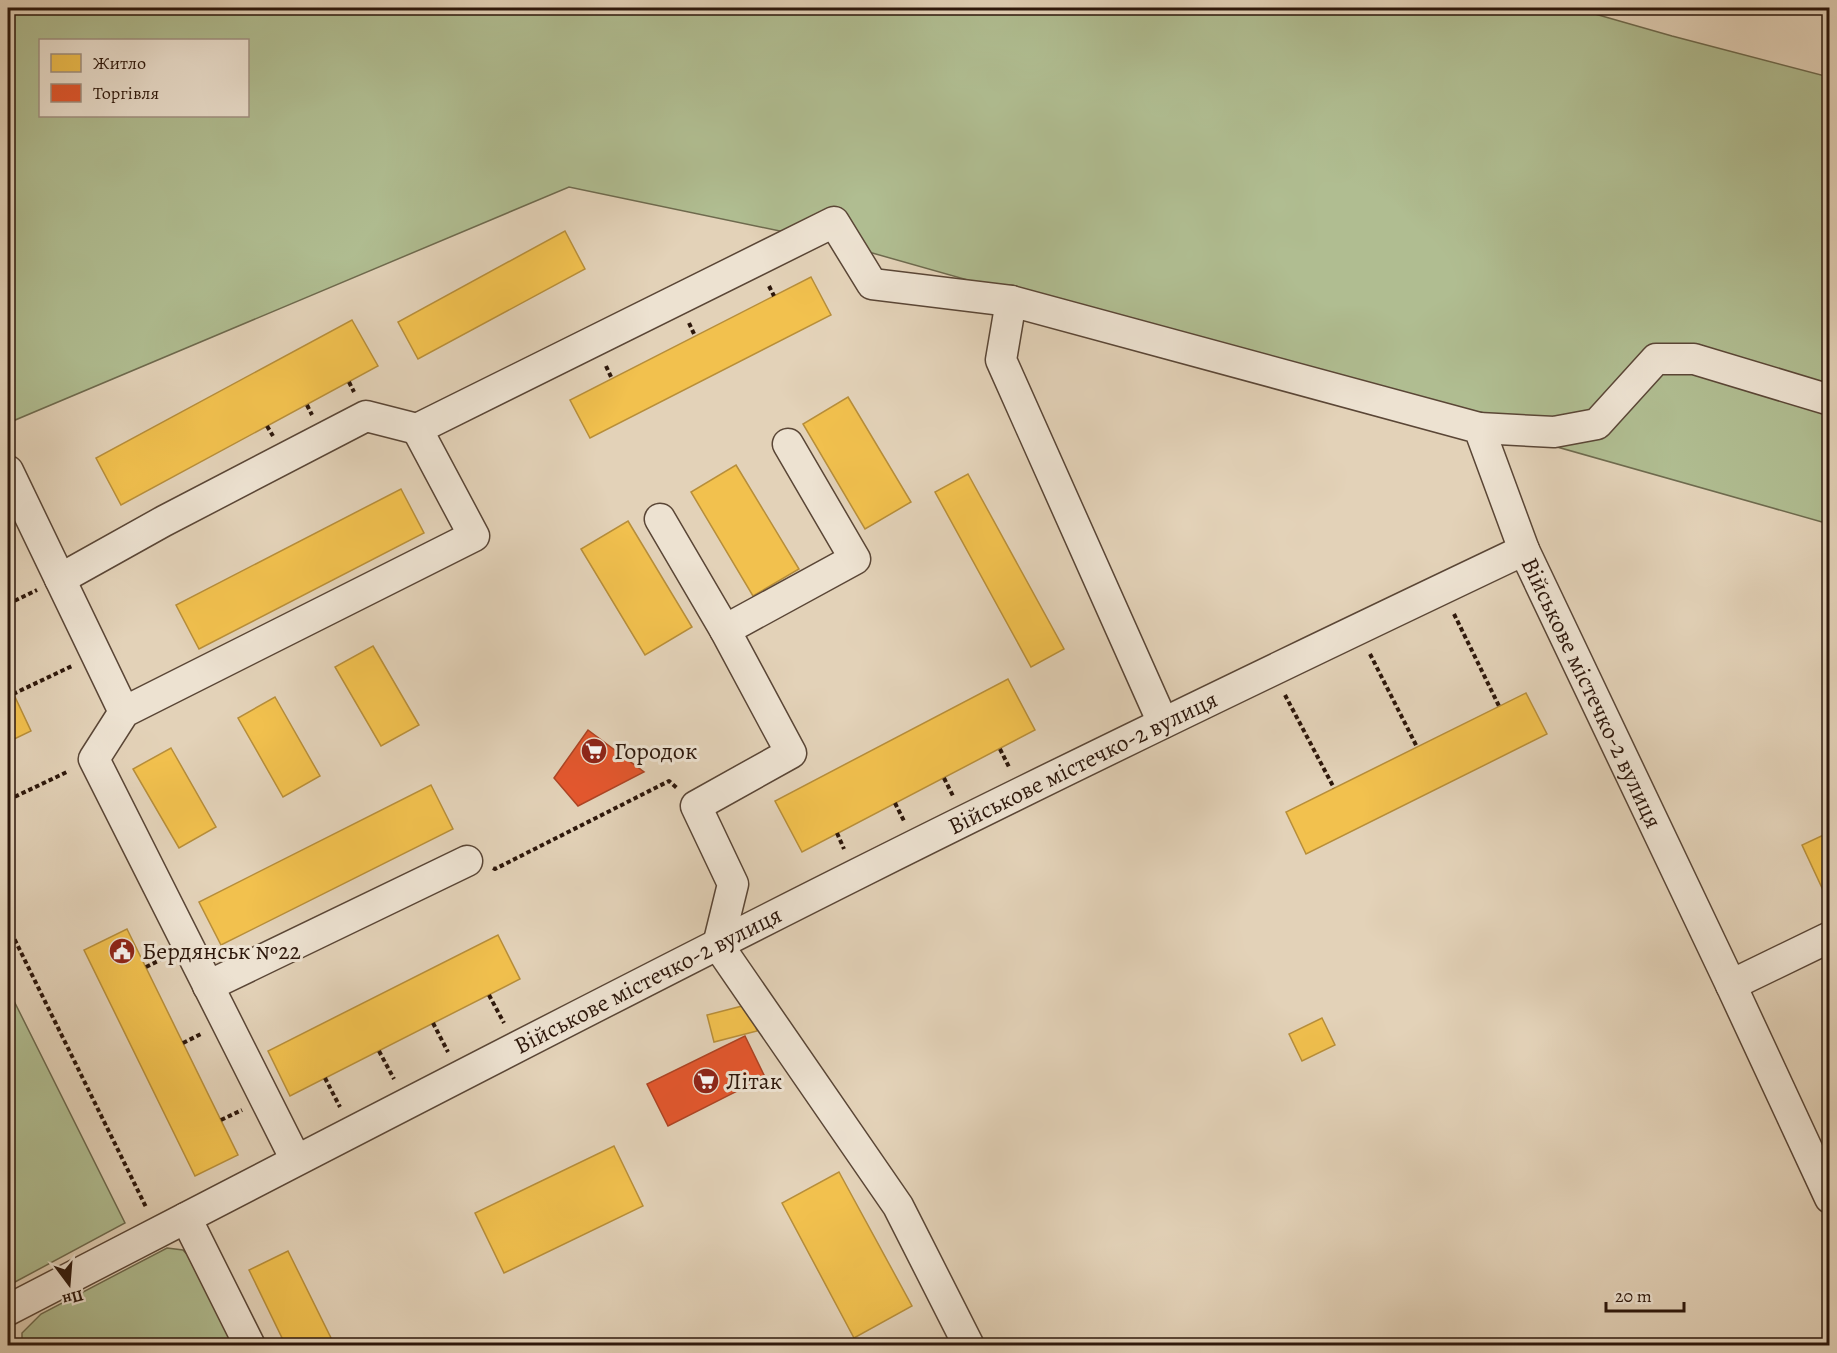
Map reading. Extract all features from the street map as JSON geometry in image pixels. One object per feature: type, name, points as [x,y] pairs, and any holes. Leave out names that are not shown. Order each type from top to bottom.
[{"type":"street","points":[[60,579],[164,521],[366,416],[417,429],[834,222],[872,284],[1011,301],[1479,428],[1554,432],[1597,424],[1656,359],[1694,359],[1830,400]]},
{"type":"street","points":[[1011,301],[1001,360],[1163,723]]},
{"type":"street","points":[[1479,428],[1524,550]]},
{"type":"street","points":[[296,1160],[94,759],[124,712],[474,536],[417,429]]},
{"type":"street","points":[[725,630],[855,559],[789,444]]},
{"type":"street","points":[[8,471],[124,712]]},
{"type":"street","points":[[660,519],[725,630],[791,753],[696,806],[733,884],[717,945],[898,1206],[969,1346]]},
{"type":"street","name":"Військове містечко-2 вулиця","points":[[8,1310],[717,945],[1163,723],[1524,550],[1830,1198]]},
{"type":"street","points":[[208,986],[468,861]]},
{"type":"street","points":[[1731,985],[1830,937]]},
{"type":"street","points":[[186,1218],[250,1346]]},
{"type":"path","points":[[1442,589],[1499,706]]},
{"type":"path","points":[[1358,629],[1417,747]]},
{"type":"path","points":[[13,694],[96,654]]},
{"type":"path","points":[[1272,670],[1334,788]]},
{"type":"path","points":[[8,800],[94,759]]},
{"type":"path","points":[[468,861],[495,869],[669,781],[696,806]]},
{"type":"path","points":[[8,926],[159,1232]]},
{"type":"path","points":[[325,1078],[352,1131]]},
{"type":"green space","points":[[8,8],[1574,8],[1829,77],[1829,524],[837,243],[569,187],[8,423]]},
{"type":"green space","points":[[8,989],[125,1223],[8,1284]]},
{"type":"green space","points":[[167,1248],[183,1250],[199,1267],[238,1346],[22,1346],[22,1333],[41,1314]]},
{"type":"building: Житло","points":[[565,231],[585,269],[418,359],[398,322]]},
{"type":"building: Житло","points":[[811,277],[831,315],[590,438],[570,400]]},
{"type":"building: Житло","points":[[352,320],[378,366],[121,505],[96,458]]},
{"type":"building: Житло","points":[[848,397],[911,502],[865,529],[803,424]]},
{"type":"building: Житло","points":[[736,465],[799,569],[753,596],[691,492]]},
{"type":"building: Житло","points":[[968,474],[1064,649],[1031,667],[935,492]]},
{"type":"building: Житло","points":[[401,489],[424,533],[199,649],[176,605]]},
{"type":"building: Житло","points":[[628,521],[692,627],[645,655],[581,549]]},
{"type":"building: Житло","points":[[373,646],[419,725],[381,746],[335,667]]},
{"type":"building: Житло","points":[[1008,679],[1035,730],[802,852],[775,801]]},
{"type":"building: Житло","points":[[8,682],[31,731],[8,742]]},
{"type":"building: Житло","points":[[1526,693],[1547,734],[1306,854],[1286,812]]},
{"type":"building: Житло","points":[[275,697],[320,776],[283,797],[238,718]]},
{"type":"building: Житло","points":[[171,748],[216,827],[179,848],[133,769]]},
{"type":"building: Житло","points":[[431,785],[453,829],[221,945],[199,902]]},
{"type":"building: Житло","points":[[1830,832],[1830,887],[1823,890],[1802,845]]},
{"type":"building: Житло","points":[[127,929],[238,1155],[195,1176],[84,950]]},
{"type":"building: Житло","points":[[498,935],[520,979],[290,1096],[268,1051]]},
{"type":"building: Житло","points":[[750,1004],[757,1031],[714,1042],[707,1015]]},
{"type":"building: Житло","points":[[1322,1018],[1335,1045],[1302,1061],[1289,1034]]},
{"type":"building: Житло","points":[[614,1146],[643,1206],[504,1273],[475,1213]]},
{"type":"building: Житло","points":[[839,1172],[912,1306],[854,1338],[782,1203]]},
{"type":"building: Житло","points":[[288,1251],[335,1346],[286,1346],[249,1270]]},
{"type":"building: Торгівля","name":"Городок","points":[[588,730],[644,772],[578,806],[554,778]]},
{"type":"building: Торгівля","name":"Літак","points":[[745,1036],[765,1077],[668,1126],[647,1084]]},
{"type":"place","name":"Городок","points":[[594,751]]},
{"type":"place","name":"Бердянськ №22","points":[[122,951]]},
{"type":"place","name":"Літак","points":[[706,1081]]}]
